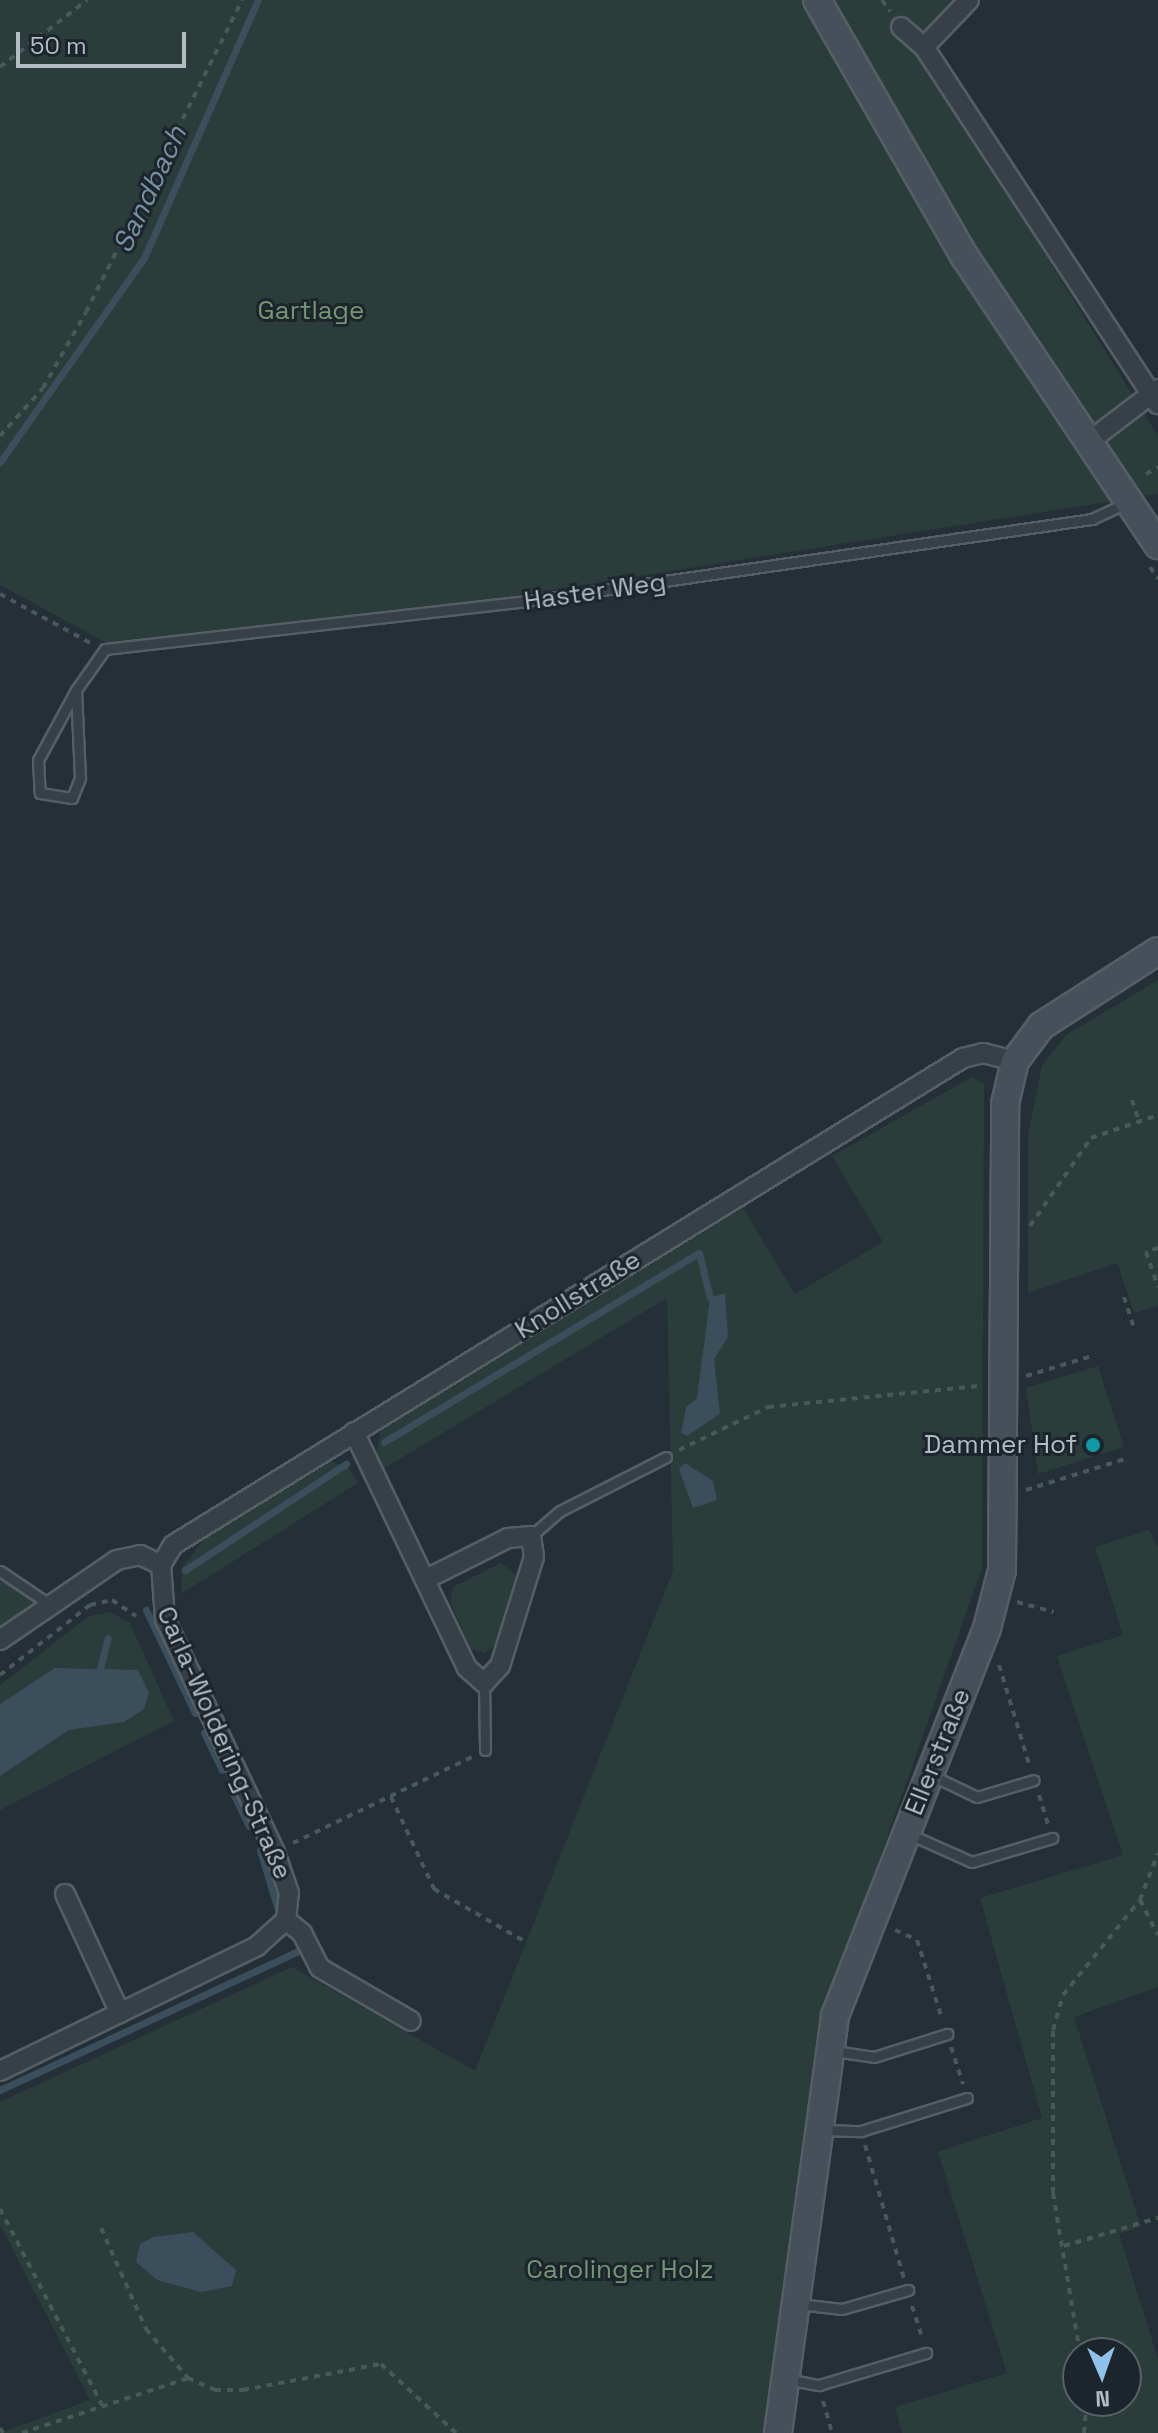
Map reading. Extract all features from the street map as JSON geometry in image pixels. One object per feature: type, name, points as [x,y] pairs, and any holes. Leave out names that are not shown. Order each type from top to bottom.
[{"type":"street","points":[[817,0],[965,257],[1158,545]]},
{"type":"street","points":[[924,47],[969,0]]},
{"type":"street","points":[[901,27],[924,47],[1156,396],[1087,443]]},
{"type":"street","points":[[1015,1061],[1041,1026],[1158,951]]},
{"type":"street","name":"Knollstraße","points":[[161,1565],[190,1530],[963,1058],[983,1053],[1015,1061]]},
{"type":"street","name":"Ellerstraße","points":[[778,2433],[828,2050],[872,1920],[997,1596],[1005,1497],[1005,1104],[1015,1061]]},
{"type":"street","points":[[354,1432],[467,1668],[484,1683],[500,1666],[534,1557],[531,1536],[508,1538],[426,1579]]},
{"type":"street","points":[[0,1640],[117,1560],[140,1555],[161,1565]]},
{"type":"street","name":"Carla-Woldering-Straße","points":[[161,1565],[165,1619],[275,1852],[289,1893],[286,1920]]},
{"type":"street","points":[[65,1894],[120,2013]]},
{"type":"street","points":[[0,2071],[257,1946],[286,1920],[302,1933],[320,1968],[411,2021]]},
{"type":"lane","name":"Haster Weg","points":[[105,649],[752,569],[1092,519],[1128,501]]},
{"type":"lane","points":[[76,690],[80,778],[72,798],[40,793],[38,760],[76,690],[105,649]]},
{"type":"lane","points":[[531,1536],[560,1511],[666,1457]]},
{"type":"lane","points":[[0,1571],[49,1604]]},
{"type":"lane","points":[[484,1683],[485,1750]]},
{"type":"lane","points":[[930,1774],[977,1797],[1034,1780]]},
{"type":"lane","points":[[906,1833],[972,1862],[1052,1838]]},
{"type":"lane","points":[[828,2050],[874,2057],[947,2034]]},
{"type":"lane","points":[[817,2130],[861,2131],[967,2098]]},
{"type":"lane","points":[[794,2303],[842,2309],[908,2290]]},
{"type":"lane","points":[[785,2378],[819,2385],[926,2353]]},
{"type":"path","points":[[0,67],[87,0]]},
{"type":"path","points":[[0,436],[43,388],[86,312],[242,0]]},
{"type":"path","points":[[1146,474],[1158,467]]},
{"type":"path","points":[[0,594],[105,649]]},
{"type":"path","points":[[1132,1100],[1139,1122]]},
{"type":"path","points":[[1004,1262],[1091,1138],[1158,1115]]},
{"type":"path","points":[[1144,1245],[1158,1287]]},
{"type":"path","points":[[1146,1252],[1158,1248]]},
{"type":"path","points":[[1124,1297],[1135,1330]]},
{"type":"path","points":[[666,1457],[768,1407],[1004,1383],[1095,1355]]},
{"type":"path","points":[[1005,1497],[1128,1458]]},
{"type":"path","points":[[997,1596],[1054,1612]]},
{"type":"path","points":[[0,1675],[90,1605],[112,1600],[136,1616]]},
{"type":"path","points":[[987,1628],[1052,1838]]},
{"type":"path","points":[[275,1852],[485,1750]]},
{"type":"path","points":[[391,1796],[434,1889],[524,1941]]},
{"type":"path","points":[[1078,2337],[1064,2246],[1047,2085],[1053,2030],[1063,1995],[1140,1900],[1158,1853]]},
{"type":"path","points":[[1140,1900],[1158,1935]]},
{"type":"path","points":[[872,1920],[917,1940],[967,2098]]},
{"type":"path","points":[[861,2131],[926,2353]]},
{"type":"path","points":[[0,2209],[102,2405]]},
{"type":"path","points":[[1064,2246],[1158,2218]]},
{"type":"path","points":[[101,2228],[146,2329],[188,2378],[215,2390],[243,2390],[381,2364],[456,2433]]},
{"type":"path","points":[[22,2433],[188,2378]]},
{"type":"path","points":[[819,2385],[832,2433]]},
{"type":"path","points":[[0,2428],[3,2433]]},
{"type":"green space","name":"Gartlage","points":[[0,0],[958,0],[915,45],[1158,436],[1158,494],[379,617],[107,643],[0,585]]},
{"type":"green space","points":[[1158,980],[1158,1306],[1134,1313],[1117,1263],[1028,1293],[1028,1134],[1042,1066],[1066,1035]]},
{"type":"green space","name":"Carolinger Holz","points":[[972,1077],[984,1084],[982,1568],[817,2036],[763,2433],[0,2433],[90,2400],[0,2225],[0,2102],[292,1967],[475,2071],[673,1571],[667,1298],[383,1469],[376,1452],[381,1431],[743,1208],[795,1294],[883,1242],[832,1156]]},
{"type":"green space","points":[[1098,1366],[1124,1447],[1038,1474],[1026,1388]]},
{"type":"green space","points":[[331,1462],[348,1467],[358,1483],[181,1594],[182,1567],[205,1539]]},
{"type":"green space","points":[[1149,1530],[1158,1547],[1158,1987],[1074,2017],[1141,2227],[1119,2234],[1158,2359],[1158,2433],[902,2433],[895,2407],[1007,2373],[938,2152],[1042,2118],[980,1898],[1123,1855],[1057,1656],[1123,1635],[1095,1547]]},
{"type":"green space","points":[[501,1563],[517,1576],[496,1644],[485,1653],[471,1649],[450,1602],[453,1587]]},
{"type":"green space","points":[[0,1578],[37,1599],[0,1628]]},
{"type":"green space","points":[[110,1612],[130,1623],[174,1721],[0,1810],[0,1685],[89,1616]]},
{"type":"water","points":[[725,1293],[728,1337],[714,1359],[720,1414],[687,1436],[681,1433],[686,1407],[697,1398],[710,1298]]},
{"type":"water","points":[[685,1463],[713,1481],[717,1500],[693,1508],[679,1469]]},
{"type":"water","points":[[55,1668],[138,1670],[149,1693],[144,1709],[124,1722],[69,1730],[0,1776],[0,1704]]},
{"type":"water","points":[[193,2232],[236,2270],[232,2286],[201,2292],[157,2280],[136,2262],[140,2244],[153,2237]]},
{"type":"waterway","name":"Sandbach","points":[[0,462],[144,258],[258,0]]},
{"type":"waterway","points":[[384,1442],[699,1253],[710,1298]]},
{"type":"waterway","points":[[185,1570],[346,1464]]},
{"type":"waterway","points":[[146,1610],[195,1713]]},
{"type":"waterway","points":[[99,1673],[108,1638]]},
{"type":"waterway","points":[[204,1733],[222,1770]]},
{"type":"waterway","points":[[231,1789],[249,1826]]},
{"type":"waterway","points":[[260,1850],[278,1910]]},
{"type":"waterway","points":[[0,2090],[298,1951]]},
{"type":"place","name":"Dammer Hof","points":[[1093,1445]]}]
